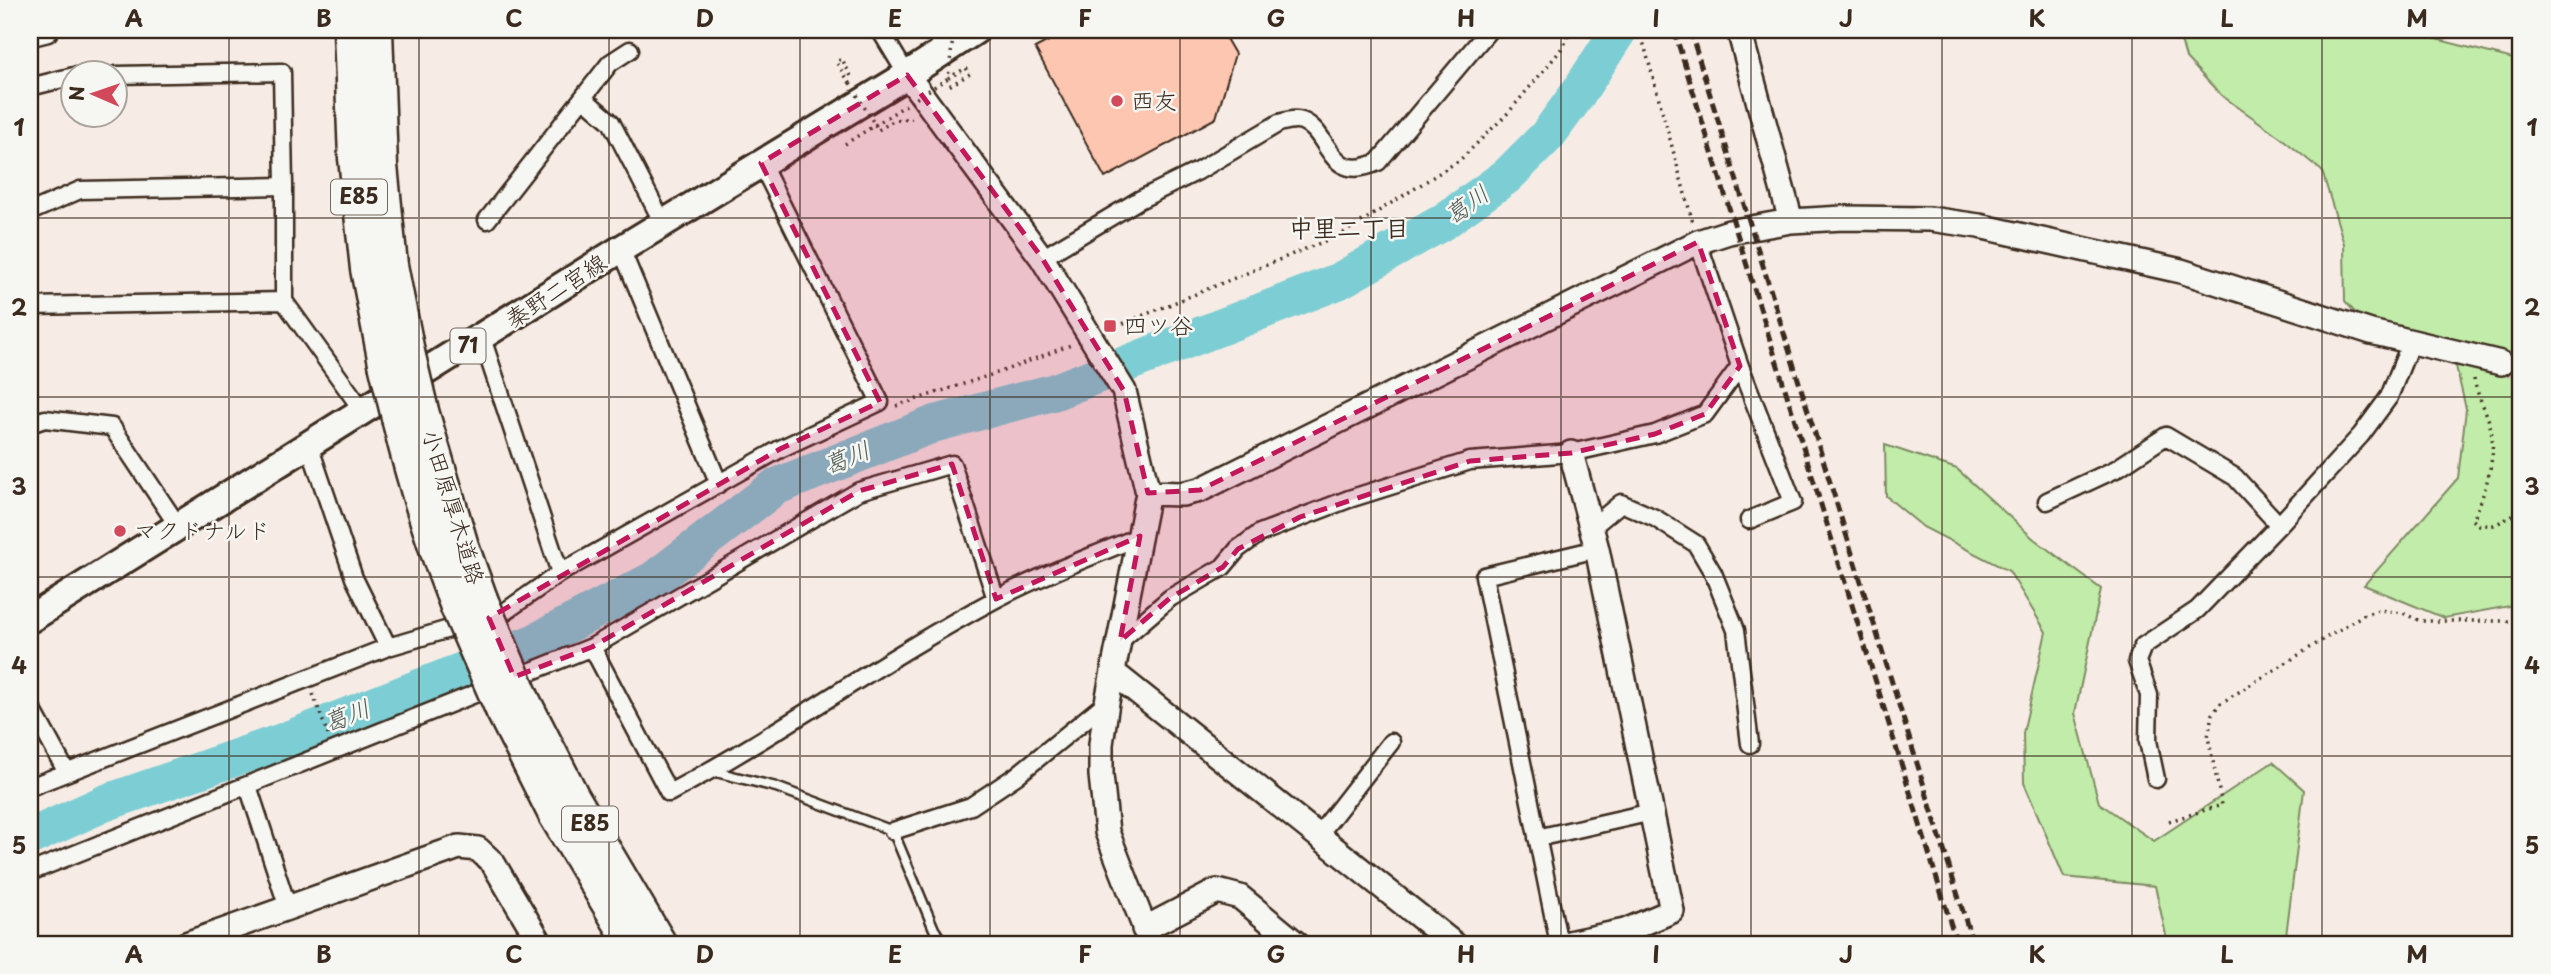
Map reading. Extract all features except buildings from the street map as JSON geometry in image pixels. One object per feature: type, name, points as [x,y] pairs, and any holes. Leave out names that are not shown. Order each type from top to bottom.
[{"type":"highway","name":"小田原厚木道路","points":[[349,30],[357,186],[366,269],[396,357],[411,417],[463,546],[469,603],[513,706],[554,815],[631,944]]},
{"type":"highway","name":"小田原厚木道路","points":[[377,30],[382,166],[392,265],[396,357]]},
{"type":"highway","name":"小田原厚木道路","points":[[513,706],[574,797],[661,944]]},
{"type":"main road","name":"秦野二宮線","points":[[30,619],[621,249],[907,75],[939,42],[976,30]]},
{"type":"street","points":[[30,34],[46,30]]},
{"type":"street","points":[[880,30],[907,75],[1042,258],[1124,391],[1148,493],[1107,702],[1101,744],[1101,775],[1107,832],[1147,937],[1217,891],[1241,897],[1297,944]]},
{"type":"street","points":[[1042,258],[1139,200],[1198,172],[1279,123],[1292,120],[1302,121],[1310,126],[1338,162],[1366,168],[1378,162],[1489,30]]},
{"type":"street","points":[[1739,30],[1791,221]]},
{"type":"street","points":[[487,220],[610,63],[630,50]]},
{"type":"street","points":[[130,75],[282,72],[284,302],[363,411]]},
{"type":"street","points":[[30,87],[60,80]]},
{"type":"street","points":[[583,98],[611,122],[663,223]]},
{"type":"street","points":[[30,787],[388,647],[503,613],[561,573],[780,449],[880,402],[761,163]]},
{"type":"street","points":[[30,212],[80,190],[284,186]]},
{"type":"street","points":[[1148,493],[1182,494],[1200,490],[1698,242],[1730,232],[1791,221],[1843,218],[1930,219],[1979,226],[2181,271],[2371,332],[2501,363]]},
{"type":"street","points":[[1698,242],[1740,366],[1793,502],[1749,520]]},
{"type":"street","points":[[621,249],[719,484]]},
{"type":"street","points":[[30,306],[284,302]]},
{"type":"street","points":[[482,338],[561,573]]},
{"type":"street","points":[[2156,779],[2148,741],[2149,695],[2137,661],[2143,646],[2197,610],[2361,435],[2389,397],[2411,342]]},
{"type":"street","points":[[1120,641],[1170,598],[1223,566],[1238,549],[1260,534],[1300,517],[1470,461],[1571,453],[1655,434],[1705,414],[1740,366]]},
{"type":"street","points":[[30,424],[45,419],[112,427],[178,526]]},
{"type":"street","points":[[2047,501],[2116,469],[2166,436],[2235,477],[2279,525]]},
{"type":"street","points":[[309,444],[354,578],[388,647]]},
{"type":"street","points":[[1571,453],[1594,538],[1672,911],[1626,938],[1562,944],[1537,838],[1484,576],[1594,538],[1621,503],[1655,518],[1696,544],[1713,573],[1736,631],[1751,744]]},
{"type":"street","points":[[30,872],[592,647],[859,491],[952,464],[996,598]]},
{"type":"street","points":[[592,647],[669,793],[711,771],[901,652],[996,598],[1140,537]]},
{"type":"street","points":[[1114,673],[1454,944]]},
{"type":"street","points":[[893,831],[971,806],[1016,776],[1107,702]]},
{"type":"street","points":[[30,705],[66,771]]},
{"type":"street","points":[[1317,837],[1391,741]]},
{"type":"street","points":[[248,786],[288,908]]},
{"type":"street","points":[[1537,838],[1652,812]]},
{"type":"street","points":[[186,944],[459,847],[478,849],[493,863],[541,944]]},
{"type":"lane","points":[[711,771],[776,787],[893,831],[934,929],[944,944]]},
{"type":"path","points":[[948,78],[954,30]]},
{"type":"path","points":[[880,402],[894,407],[1003,371],[1342,234],[1460,160],[1508,113],[1560,51],[1571,30]]},
{"type":"path","points":[[1640,30],[1698,242]]},
{"type":"path","points":[[852,78],[842,59],[836,62],[878,130],[895,120],[913,118]]},
{"type":"path","points":[[845,144],[966,68],[970,74],[949,86]]},
{"type":"path","points":[[2475,357],[2473,372],[2477,395],[2491,430],[2491,454],[2481,500],[2473,520],[2479,525],[2494,525],[2521,512]]},
{"type":"path","points":[[2169,821],[2222,805],[2208,737],[2212,714],[2221,704],[2363,615],[2379,610],[2403,613],[2420,621],[2521,621]]},
{"type":"path","points":[[312,692],[329,737]]},
{"type":"highlighted area","points":[[907,75],[1042,258],[1124,391],[1148,493],[1200,490],[1698,242],[1740,366],[1705,414],[1655,434],[1571,453],[1470,461],[1300,517],[1238,549],[1223,567],[1170,598],[1120,641],[1140,536],[996,599],[952,464],[859,491],[592,647],[514,677],[489,618],[780,449],[880,402],[761,163]]},
{"type":"green space","points":[[2178,30],[2401,30],[2521,61],[2521,604],[2444,618],[2364,585],[2458,478],[2466,409],[2456,366],[2382,344],[2345,301],[2344,244],[2322,171],[2221,95],[2186,58]]},
{"type":"green space","points":[[1885,445],[1957,469],[2034,539],[2101,589],[2075,713],[2099,803],[2154,841],[2273,762],[2304,790],[2285,944],[2168,944],[2155,886],[2064,877],[2024,783],[2023,733],[2046,632],[2009,571],[1923,527],[1886,496]]},
{"type":"waterway","name":"葛川","points":[[30,837],[105,803],[281,742],[535,642],[653,580],[775,487],[934,424],[1054,392],[1339,281],[1443,222],[1507,176],[1547,136],[1619,30]]},
{"type":"tunnel","points":[[2501,363],[2521,368]]},
{"type":"railway","points":[[1674,30],[1957,944]]},
{"type":"railway","points":[[1690,30],[1973,944]]},
{"type":"place","name":"西友","points":[[1117,101]]},
{"type":"place","name":"四ツ谷","points":[[1110,326]]},
{"type":"place","name":"マクドナルド","points":[[120,531]]},
{"type":"district","name":"中里二丁目","points":[[1349,229]]}]
